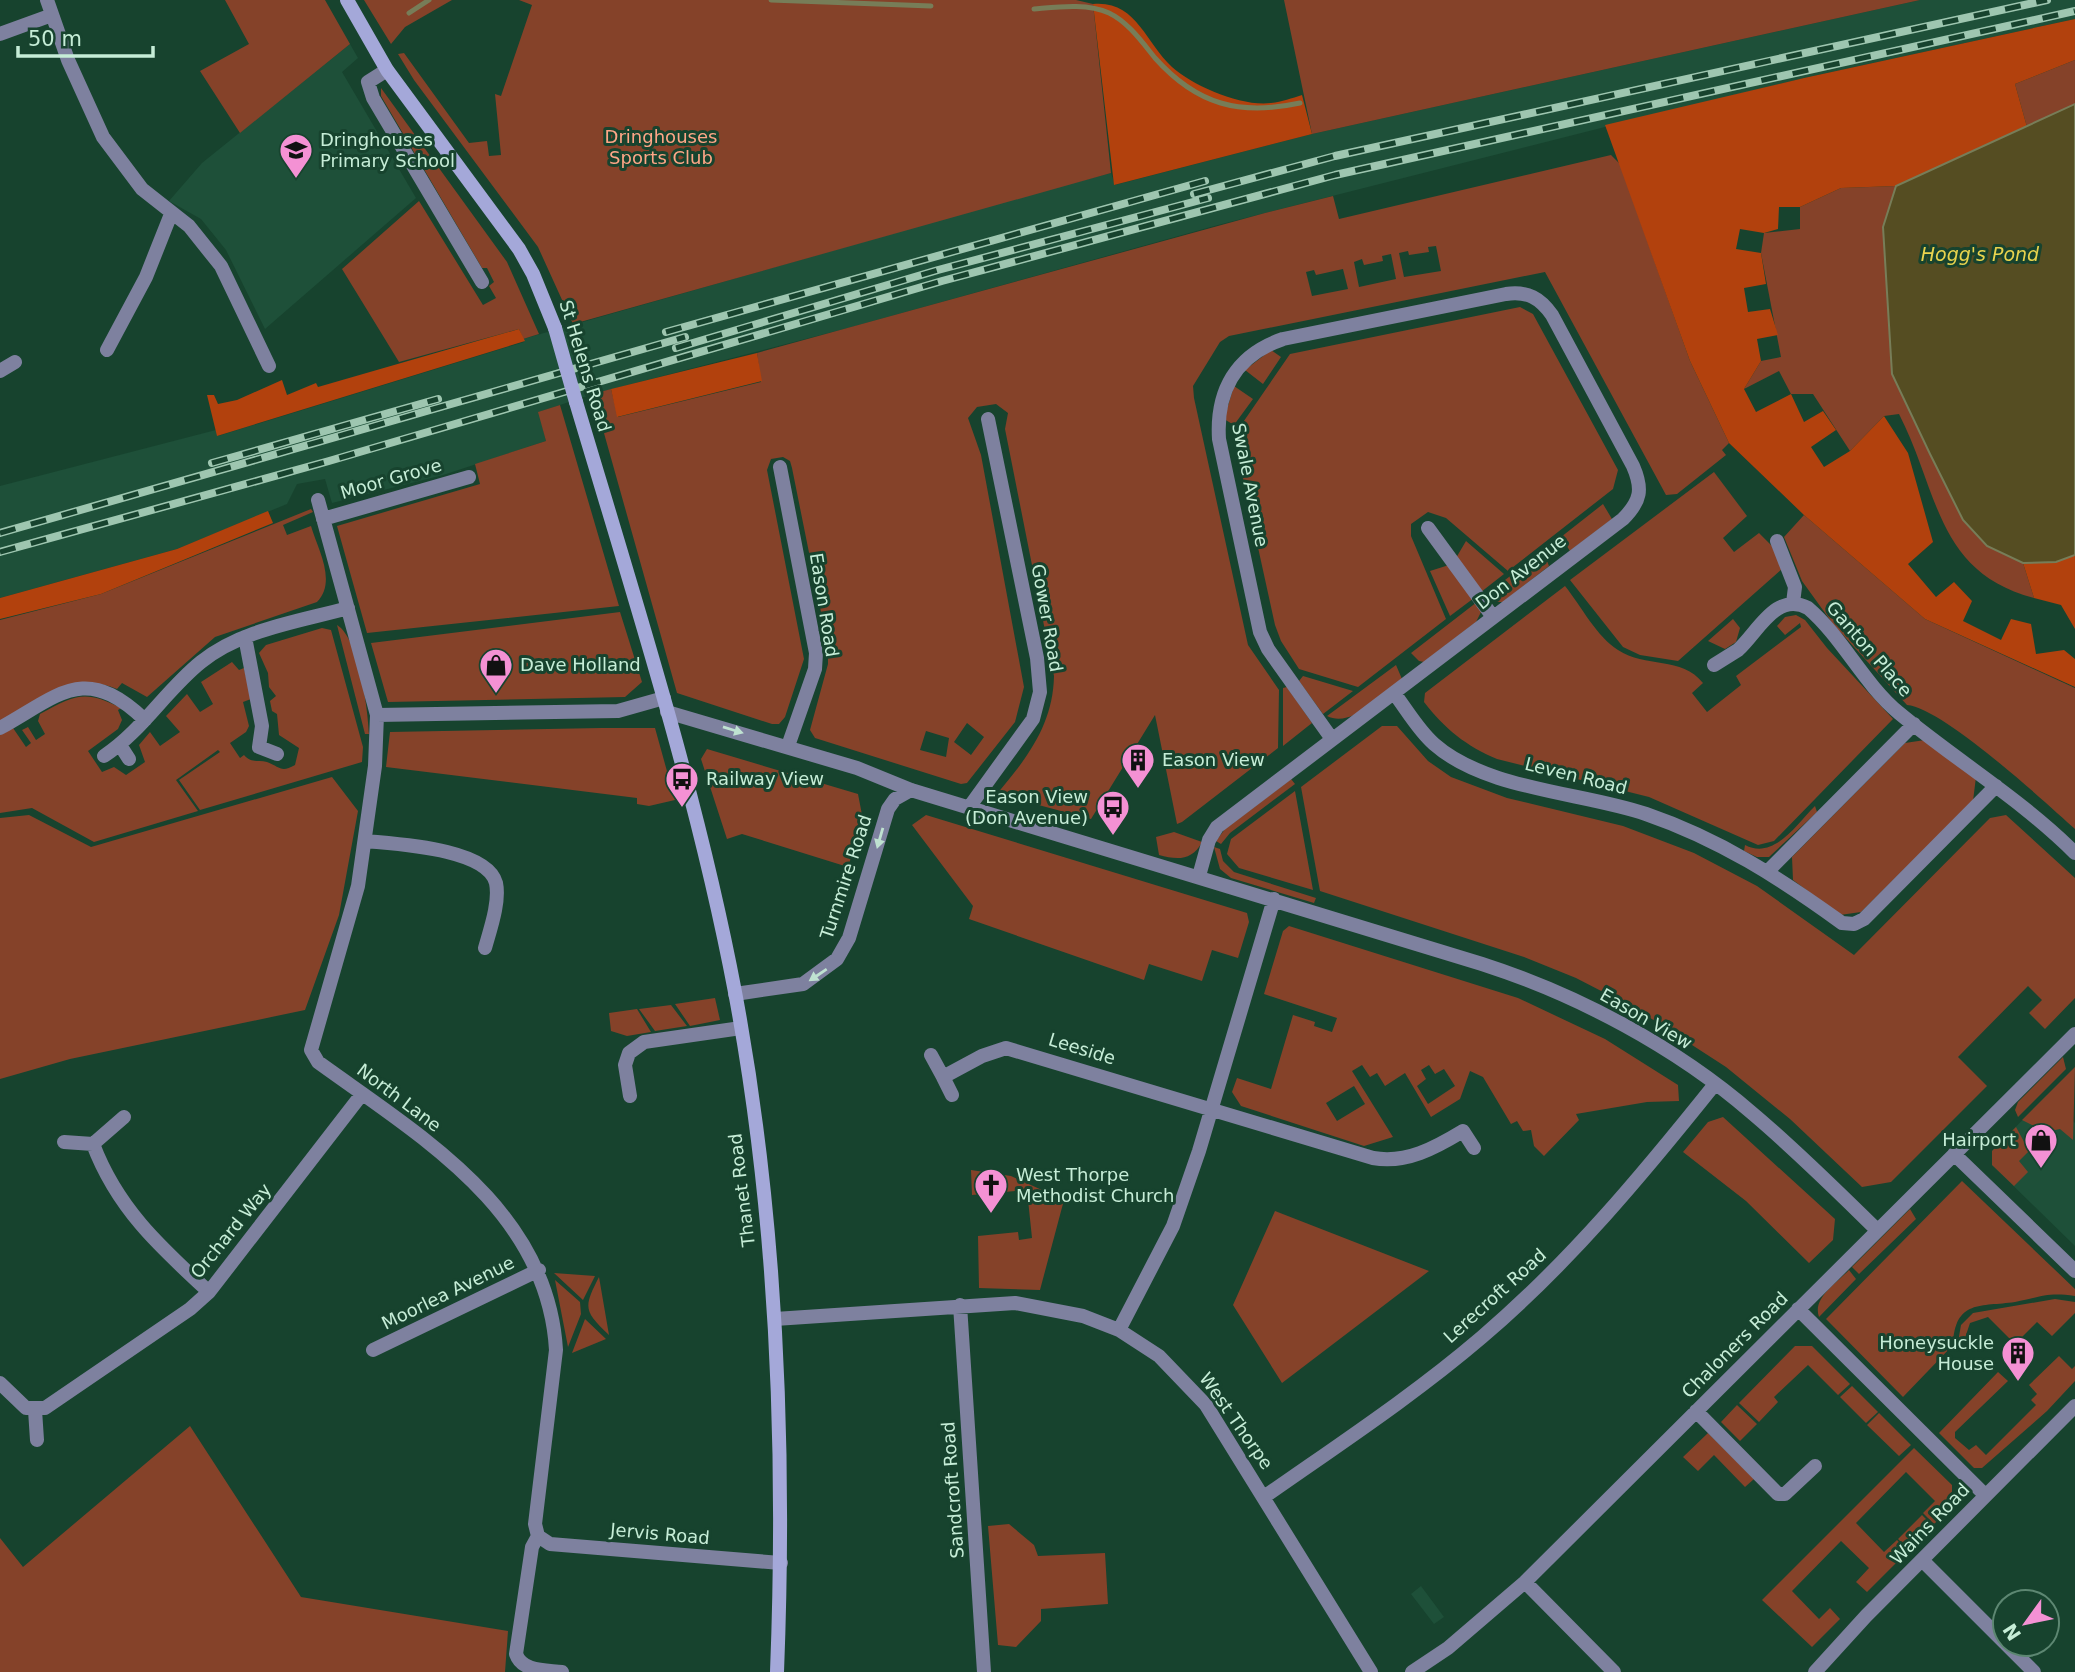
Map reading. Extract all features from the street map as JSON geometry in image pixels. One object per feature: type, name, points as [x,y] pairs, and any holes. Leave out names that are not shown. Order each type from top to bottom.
[{"type":"street","points":[[47,0],[87,105],[103,137],[142,188],[189,226],[221,266],[269,366]]},
{"type":"street","name":"St Helens Road","points":[[347,0],[387,69],[519,249],[555,328],[665,705]]},
{"type":"street","points":[[0,34],[52,15]]},
{"type":"street","points":[[387,69],[368,82],[373,98],[482,282]]},
{"type":"street","points":[[107,350],[146,277],[171,214]]},
{"type":"street","name":"Don Avenue","points":[[1199,876],[1209,840],[1217,827],[1623,519],[1638,501],[1641,491],[1633,466],[1545,305],[1537,298],[1515,292],[1457,303]]},
{"type":"street","name":"Swale Avenue","points":[[1332,738],[1268,649],[1260,632],[1219,439],[1217,416],[1221,399],[1226,385],[1243,361],[1267,345],[1457,303]]},
{"type":"street","points":[[0,371],[15,362]]},
{"type":"street","name":"Gower Road","points":[[971,806],[1033,719],[1040,692],[1037,658],[988,419]]},
{"type":"street","name":"Eason Road","points":[[780,467],[816,653],[815,669],[788,746]]},
{"type":"street","name":"Moor Grove","points":[[323,519],[469,477]]},
{"type":"street","name":"North Lane","points":[[318,500],[377,715],[375,766],[366,841],[351,917],[311,1050],[318,1062],[481,1189],[520,1235],[539,1270],[555,1333],[556,1350],[535,1524],[538,1536],[532,1547],[516,1654],[519,1662],[525,1666],[562,1672]]},
{"type":"street","points":[[1428,528],[1493,617]]},
{"type":"street","points":[[1714,665],[1737,650],[1777,607],[1793,603],[1795,587],[1777,541]]},
{"type":"street","name":"Ganton Place","points":[[1793,603],[1814,613],[1877,692],[1914,724]]},
{"type":"street","points":[[104,756],[120,745],[198,664],[223,646],[244,637],[348,608]]},
{"type":"street","points":[[244,637],[262,726],[259,747],[276,754]]},
{"type":"street","points":[[0,729],[59,695],[83,687],[113,694],[145,720]]},
{"type":"street","name":"Leven Road","points":[[1394,693],[1434,743],[1473,768],[1646,814],[1689,831],[1769,870],[1842,923],[1853,924],[1864,919],[1996,786]]},
{"type":"street","points":[[377,715],[618,711],[665,705]]},
{"type":"street","name":"Eason View","points":[[665,705],[857,768],[911,790],[1274,899],[1502,971],[1567,997],[1632,1030],[1716,1084],[1792,1148],[1877,1230]]},
{"type":"street","name":"Thanet Road","points":[[665,705],[711,878],[735,994],[775,1319],[780,1397],[781,1563],[777,1672]]},
{"type":"street","points":[[1769,870],[1914,724],[1996,786],[2075,853]]},
{"type":"street","points":[[120,745],[129,759]]},
{"type":"street","name":"Turnmire Road","points":[[735,994],[803,984],[838,959],[849,938],[888,809],[895,799],[911,790]]},
{"type":"street","points":[[366,841],[422,847],[451,854],[485,868],[496,882],[496,892],[485,948]]},
{"type":"street","points":[[1119,1330],[1173,1226],[1212,1109],[1274,899]]},
{"type":"street","points":[[631,1096],[625,1065],[635,1047],[644,1042],[741,1028]]},
{"type":"street","name":"Chaloners Road","points":[[1412,1672],[1448,1648],[1525,1582],[2075,1034]]},
{"type":"street","name":"Leeside","points":[[943,1077],[982,1056],[1006,1048],[1386,1160],[1434,1149],[1460,1126],[1474,1148]]},
{"type":"street","points":[[931,1055],[952,1095]]},
{"type":"street","name":"Lerecroft Road","points":[[1264,1496],[1390,1410],[1493,1327],[1549,1275],[1620,1201],[1716,1084]]},
{"type":"street","name":"Orchard Way","points":[[35,1410],[56,1401],[209,1292],[362,1094]]},
{"type":"street","points":[[64,1142],[93,1144],[124,1117]]},
{"type":"street","points":[[93,1144],[103,1171],[148,1236],[209,1292]]},
{"type":"street","points":[[1954,1154],[2075,1271]]},
{"type":"street","name":"Moorlea Avenue","points":[[373,1350],[539,1270]]},
{"type":"street","name":"West Thorpe","points":[[775,1319],[1015,1303],[1049,1308],[1119,1330],[1159,1356],[1206,1405],[1371,1672]]},
{"type":"street","name":"Sandcroft Road","points":[[960,1305],[984,1672]]},
{"type":"street","points":[[1798,1309],[1985,1495]]},
{"type":"street","points":[[0,1383],[15,1401],[35,1410],[37,1440]]},
{"type":"street","name":"Wains Road","points":[[1815,1672],[1985,1495],[2075,1406]]},
{"type":"street","points":[[1696,1411],[1778,1494],[1785,1494],[1815,1466]]},
{"type":"street","name":"Jervis Road","points":[[538,1536],[550,1544],[781,1563]]},
{"type":"street","points":[[1922,1560],[1991,1628]]},
{"type":"street","points":[[1525,1582],[1614,1672]]},
{"type":"street","points":[[2020,1658],[2034,1672]]},
{"type":"shaded area","points":[[1920,0],[2075,0],[2075,19],[1804,78],[1605,127],[1218,225],[848,328],[593,394],[539,412],[546,441],[443,475],[332,503],[325,479],[297,484],[287,504],[177,549],[0,598],[0,486],[216,430],[218,436],[524,342],[523,339],[1111,173],[1115,185],[1312,134]]},
{"type":"shaded area","points":[[1093,4],[1108,5],[1130,16],[1172,67],[1218,94],[1259,103],[1279,102],[1302,95],[1312,134],[1114,185]]},
{"type":"shaded area","points":[[2075,19],[2075,60],[2015,84],[2027,127],[1896,186],[1841,188],[1800,207],[1779,207],[1778,229],[1764,233],[1740,229],[1736,249],[1761,253],[1766,284],[1744,288],[1748,312],[1770,309],[1778,335],[1757,339],[1761,361],[1744,389],[1756,412],[1791,394],[1804,422],[1823,411],[1836,430],[1811,447],[1824,467],[1850,451],[1884,416],[1908,453],[1933,542],[1908,564],[1936,597],[1954,582],[1972,601],[1963,621],[2001,640],[2011,619],[2031,624],[2036,654],[2064,650],[2075,659],[2075,687],[1925,619],[1804,515],[1729,443],[1690,361],[1605,125]]},
{"type":"shaded area","name":"Dringhouses Primary School","points":[[350,44],[358,58],[342,72],[416,198],[265,329],[226,250],[201,219],[169,201],[202,163]]},
{"type":"shaded area","points":[[519,329],[525,341],[217,436],[207,395],[214,395],[218,404],[237,400],[282,380],[287,395],[316,383],[318,387]]},
{"type":"shaded area","points":[[757,353],[762,381],[617,417],[611,389]]},
{"type":"shaded area","points":[[268,511],[273,523],[101,594],[0,619],[0,598],[177,549]]},
{"type":"shaded area","points":[[2075,555],[2075,629],[2061,605],[2034,598],[2023,563],[2056,562]]},
{"type":"shaded area","points":[[2047,1095],[2075,1123],[2075,1246],[1992,1165],[1992,1151]]},
{"type":"shaded area","points":[[1421,1586],[1444,1617],[1434,1624],[1411,1594]]},
{"type":"green space","points":[[225,0],[325,0],[350,44],[240,133],[200,71],[249,44]]},
{"type":"green space","points":[[364,0],[452,0],[405,27],[391,44]]},
{"type":"green space","name":"Dringhouses Sports Club","points":[[519,0],[1076,0],[1093,4],[1111,173],[573,324],[538,247],[414,80],[398,54],[404,53],[469,143],[487,141],[489,156],[501,155],[495,94],[501,96],[532,5]]},
{"type":"green space","points":[[1284,0],[1920,0],[1312,134]]},
{"type":"green space","points":[[2075,60],[2075,104],[2027,127],[2015,84]]},
{"type":"green space","points":[[381,88],[507,262],[539,334],[523,339],[519,329],[399,362],[342,269],[419,201],[483,305],[496,298],[489,286],[494,282],[487,268],[482,268],[381,96]]},
{"type":"green space","points":[[1611,155],[1620,164],[1690,361],[1729,443],[1722,450],[1726,455],[1677,494],[1666,495],[1545,272],[1229,336],[1220,342],[1193,386],[1194,398],[1248,645],[1279,690],[1278,748],[1177,824],[1155,715],[1091,819],[997,794],[1036,740],[1049,710],[1054,676],[1005,429],[1008,413],[996,404],[977,407],[968,418],[981,455],[1024,687],[1015,722],[967,783],[961,784],[815,738],[810,730],[828,664],[828,647],[792,468],[790,461],[783,457],[771,459],[767,470],[804,659],[785,717],[779,724],[772,724],[677,693],[593,394],[611,389],[618,417],[761,382],[757,353],[1265,213],[1333,196],[1339,219]],"holes":[[[1436,246],[1441,271],[1404,277],[1399,253],[1408,251],[1409,255],[1429,252],[1428,247]],[[1391,254],[1396,279],[1359,287],[1354,262],[1362,259],[1364,265],[1383,261],[1382,256]],[[1343,269],[1348,289],[1312,296],[1306,272],[1314,270],[1316,275]],[[967,723],[984,737],[971,755],[954,742]],[[926,731],[949,738],[946,757],[920,750]]]},
{"type":"green space","points":[[1896,186],[1883,227],[1987,546],[2023,563],[2034,598],[2002,586],[1977,569],[1959,549],[1933,500],[1899,414],[1884,416],[1850,451],[1813,394],[1791,394],[1779,371],[1744,389],[1761,361],[1781,357],[1761,253],[1764,233],[1800,229],[1800,207],[1841,188]]},
{"type":"green space","points":[[1520,307],[1533,314],[1618,470],[1613,489],[1508,571],[1446,518],[1428,512],[1411,524],[1411,536],[1446,619],[1358,687],[1299,669],[1281,641],[1275,625],[1236,447],[1237,431],[1290,354]]},
{"type":"green space","points":[[1271,350],[1281,357],[1263,384],[1245,370]]},
{"type":"green space","points":[[1234,386],[1253,399],[1234,425],[1224,419]]},
{"type":"green space","points":[[560,405],[619,606],[367,633],[337,526],[480,484],[475,464],[546,441],[538,412]]},
{"type":"green space","points":[[1714,472],[1747,516],[1723,538],[1734,552],[1759,533],[1772,546],[1782,569],[1678,661],[1640,655],[1623,647],[1570,580]]},
{"type":"green space","points":[[1603,504],[1612,519],[1570,551],[1561,537]]},
{"type":"green space","points":[[311,509],[313,512],[283,525],[287,535],[311,526],[326,575],[323,594],[317,602],[215,637],[147,697],[122,683],[117,689],[101,684],[71,686],[42,698],[0,722],[0,620],[101,594]]},
{"type":"green space","points":[[1804,515],[1925,619],[2075,688],[2075,829],[1968,738],[1923,710],[1907,705],[1833,624],[1802,581],[1784,537]]},
{"type":"green space","points":[[1466,541],[1504,574],[1481,592],[1456,558]]},
{"type":"green space","points":[[1543,551],[1549,566],[1503,602],[1490,602],[1484,596]]},
{"type":"green space","points":[[1449,565],[1474,598],[1450,616],[1430,571]]},
{"type":"green space","points":[[1565,586],[1596,629],[1618,650],[1640,659],[1674,665],[1694,675],[1703,683],[1692,693],[1707,712],[1741,685],[1736,676],[1801,627],[1800,623],[1785,635],[1777,626],[1785,617],[1796,615],[1805,620],[1827,648],[1893,719],[1774,841],[1758,845],[1649,797],[1497,759],[1475,748],[1448,728],[1424,702],[1425,693]]},
{"type":"green space","points":[[1477,602],[1481,612],[1476,622],[1424,662],[1411,653]]},
{"type":"green space","points":[[620,612],[642,682],[625,697],[388,702],[371,643]]},
{"type":"green space","points":[[1733,619],[1740,628],[1736,642],[1725,649],[1708,641]]},
{"type":"green space","points":[[337,625],[345,632],[357,659],[367,708],[369,734],[365,734]]},
{"type":"green space","points":[[322,628],[331,630],[363,747],[362,762],[200,810],[179,780],[220,752],[218,750],[176,780],[198,811],[94,842],[32,808],[0,813],[0,735],[13,728],[26,747],[31,743],[22,730],[28,727],[36,740],[45,734],[38,721],[40,714],[71,699],[98,698],[121,708],[118,710],[122,720],[118,729],[88,751],[102,772],[114,767],[126,775],[145,762],[139,745],[150,732],[160,746],[180,732],[166,716],[187,694],[200,712],[213,704],[201,682],[232,662],[239,670],[244,668],[251,699],[243,702],[249,726],[246,732],[230,743],[240,758],[244,755],[283,769],[295,765],[299,748],[279,735],[277,714],[272,711],[270,701],[276,696],[269,687],[268,673],[259,653],[266,645]]},
{"type":"green space","points":[[1396,665],[1402,679],[1367,708],[1347,718],[1327,716]]},
{"type":"green space","points":[[1303,676],[1353,691],[1323,714],[1299,681]]},
{"type":"green space","points":[[1287,687],[1312,723],[1283,746],[1283,688]]},
{"type":"green space","points":[[1382,726],[1397,726],[1428,761],[1451,777],[1507,798],[1623,826],[1694,853],[1757,886],[1854,955],[1990,818],[2006,815],[2075,878],[2075,998],[2045,1029],[2029,1013],[2042,1000],[2028,986],[1958,1057],[1987,1086],[1891,1182],[1862,1187],[1790,1119],[1726,1067],[1638,1010],[1576,978],[1524,957],[1320,891],[1301,787]]},
{"type":"green space","points":[[655,728],[675,800],[649,806],[637,804],[637,798],[386,767],[390,732]]},
{"type":"green space","points":[[1925,740],[1976,777],[1973,801],[1861,912],[1840,915],[1793,880],[1792,857],[1905,743]]},
{"type":"green space","points":[[707,749],[858,794],[863,820],[848,867],[742,834],[727,839],[701,759]]},
{"type":"green space","points":[[332,777],[358,811],[339,915],[305,1010],[70,1059],[0,1079],[0,818],[29,815],[91,847]]},
{"type":"green space","points":[[1291,779],[1295,784],[1230,833],[1221,844],[1216,841],[1225,829]]},
{"type":"green space","points":[[1295,791],[1313,890],[1239,868],[1227,854],[1231,839]]},
{"type":"green space","points":[[1815,806],[1817,812],[1769,857],[1757,857],[1744,851],[1745,845],[1765,848],[1775,844],[1792,831]]},
{"type":"green space","points":[[926,815],[1247,913],[1249,922],[1238,958],[1212,950],[1202,981],[1149,964],[1144,980],[969,919],[973,906],[912,825]]},
{"type":"green space","points":[[1174,832],[1202,842],[1194,853],[1184,858],[1159,855],[1156,837]]},
{"type":"green space","points":[[1214,847],[1220,849],[1223,861],[1234,872],[1316,898],[1314,903],[1231,878],[1220,869]]},
{"type":"green space","points":[[1289,926],[1518,998],[1605,1039],[1678,1085],[1679,1101],[1647,1102],[1576,1114],[1579,1120],[1544,1156],[1534,1146],[1531,1130],[1523,1131],[1517,1121],[1511,1124],[1483,1077],[1470,1071],[1460,1099],[1431,1117],[1405,1073],[1385,1086],[1377,1073],[1370,1077],[1362,1065],[1352,1071],[1393,1137],[1364,1146],[1241,1106],[1232,1092],[1237,1078],[1271,1089],[1293,1015],[1315,1022],[1314,1026],[1332,1032],[1337,1018],[1264,994],[1283,931]],"holes":[[[1429,1065],[1435,1074],[1444,1069],[1455,1086],[1428,1104],[1417,1086],[1426,1079],[1421,1070]],[[1354,1086],[1365,1104],[1337,1121],[1326,1103]]]},
{"type":"green space","points":[[715,998],[720,1020],[690,1026],[675,1004]]},
{"type":"green space","points":[[671,1005],[687,1026],[655,1031],[639,1009]]},
{"type":"green space","points":[[637,1009],[651,1032],[627,1036],[611,1031],[609,1013]]},
{"type":"green space","points":[[2063,1057],[2066,1069],[2018,1117],[2015,1110],[2018,1102]]},
{"type":"green space","points":[[2075,1067],[2073,1140],[2060,1129],[2046,1132],[2022,1120]]},
{"type":"green space","points":[[1723,1117],[1835,1219],[1833,1240],[1809,1263],[1746,1201],[1683,1152],[1708,1122]]},
{"type":"green space","points":[[2016,1127],[2029,1151],[2019,1161],[2028,1172],[2014,1186],[1992,1165],[1992,1151]]},
{"type":"green space","points":[[971,1170],[1011,1176],[1064,1200],[1040,1290],[979,1288],[978,1236],[1018,1232],[1019,1240],[1032,1238],[1027,1190],[972,1195]]},
{"type":"green space","points":[[1962,1181],[2075,1289],[2075,1296],[2044,1296],[1981,1306],[1965,1312],[1955,1330],[1953,1345],[1903,1397],[1826,1319]]},
{"type":"green space","points":[[1910,1209],[1916,1219],[1859,1274],[1852,1267]]},
{"type":"green space","points":[[1275,1211],[1429,1271],[1282,1383],[1233,1305]]},
{"type":"green space","points":[[1849,1270],[1856,1279],[1819,1317],[1822,1297]]},
{"type":"green space","points":[[554,1273],[595,1276],[583,1300]]},
{"type":"green space","points":[[599,1277],[609,1335],[589,1309],[590,1296]]},
{"type":"green space","points":[[555,1280],[580,1302],[581,1314],[568,1347]]},
{"type":"green space","points":[[2055,1299],[2075,1302],[2075,1313],[2052,1336],[2037,1322],[2015,1344],[1988,1317],[1970,1323],[1964,1341],[1958,1342],[1961,1325],[1973,1313]]},
{"type":"green space","points":[[585,1319],[606,1339],[572,1353]]},
{"type":"green space","points":[[1795,1346],[1812,1346],[1850,1384],[1838,1395],[1808,1365],[1774,1397],[1778,1402],[1759,1422],[1739,1403]]},
{"type":"green space","points":[[2059,1356],[2072,1369],[2075,1366],[2075,1381],[2047,1411],[1982,1468],[1974,1468],[1939,1433],[1998,1372],[2008,1381],[1955,1432],[1955,1438],[1969,1450],[1976,1445],[1986,1455],[2036,1405],[2031,1400],[2037,1394],[2029,1385]]},
{"type":"green space","points":[[1852,1386],[1878,1412],[1866,1423],[1840,1397]]},
{"type":"green space","points":[[1737,1405],[1757,1424],[1740,1441],[1721,1422]]},
{"type":"green space","points":[[1879,1413],[1911,1445],[1899,1456],[1867,1425]]},
{"type":"green space","points":[[190,1426],[301,1597],[508,1631],[505,1672],[0,1672],[0,1538],[23,1567]]},
{"type":"green space","points":[[1708,1433],[1754,1479],[1745,1487],[1714,1455],[1698,1471],[1683,1457]]},
{"type":"green space","points":[[1914,1448],[1952,1485],[1952,1507],[1934,1524],[1923,1513],[1935,1501],[1906,1472],[1856,1523],[1884,1552],[1897,1540],[1908,1551],[1867,1592],[1856,1582],[1869,1568],[1841,1541],[1792,1591],[1819,1619],[1830,1608],[1840,1619],[1812,1647],[1762,1600]]},
{"type":"green space","points":[[1922,1515],[1933,1526],[1909,1550],[1898,1539]]},
{"type":"green space","points":[[1009,1524],[1034,1545],[1038,1556],[1105,1553],[1108,1604],[1041,1609],[1041,1621],[1016,1647],[998,1645],[988,1526]]},
{"type":"water","name":"Hogg's Pond","points":[[2075,104],[2075,555],[2056,562],[2023,563],[1987,546],[1963,520],[1892,374],[1883,227],[1896,186]]},
{"type":"waterway","points":[[409,13],[429,0]]},
{"type":"waterway","points":[[771,0],[931,6]]},
{"type":"waterway","points":[[1034,9],[1082,7],[1109,13],[1128,27],[1155,58],[1187,87],[1221,103],[1258,108],[1300,103]]},
{"type":"railway","points":[[1194,194],[1335,156],[2047,0]]},
{"type":"railway","points":[[0,552],[329,461],[942,281],[1335,175],[2075,11]]},
{"type":"railway","points":[[666,332],[1205,181]]},
{"type":"railway","points":[[676,348],[938,270],[1208,198]]},
{"type":"railway","points":[[0,533],[685,337]]},
{"type":"railway","points":[[212,463],[438,399]]},
{"type":"place","name":"Dringhouses Primary School","points":[[296,180]]},
{"type":"place","name":"Dave Holland","points":[[496,695]]},
{"type":"place","name":"Eason View","points":[[1138,790]]},
{"type":"place","name":"Railway View","points":[[682,809]]},
{"type":"place","name":"Eason View (Don Avenue)","points":[[1113,837]]},
{"type":"place","name":"Hairport","points":[[2041,1170]]},
{"type":"place","name":"West Thorpe Methodist Church","points":[[991,1215]]},
{"type":"place","name":"Honeysuckle House","points":[[2018,1383]]}]
